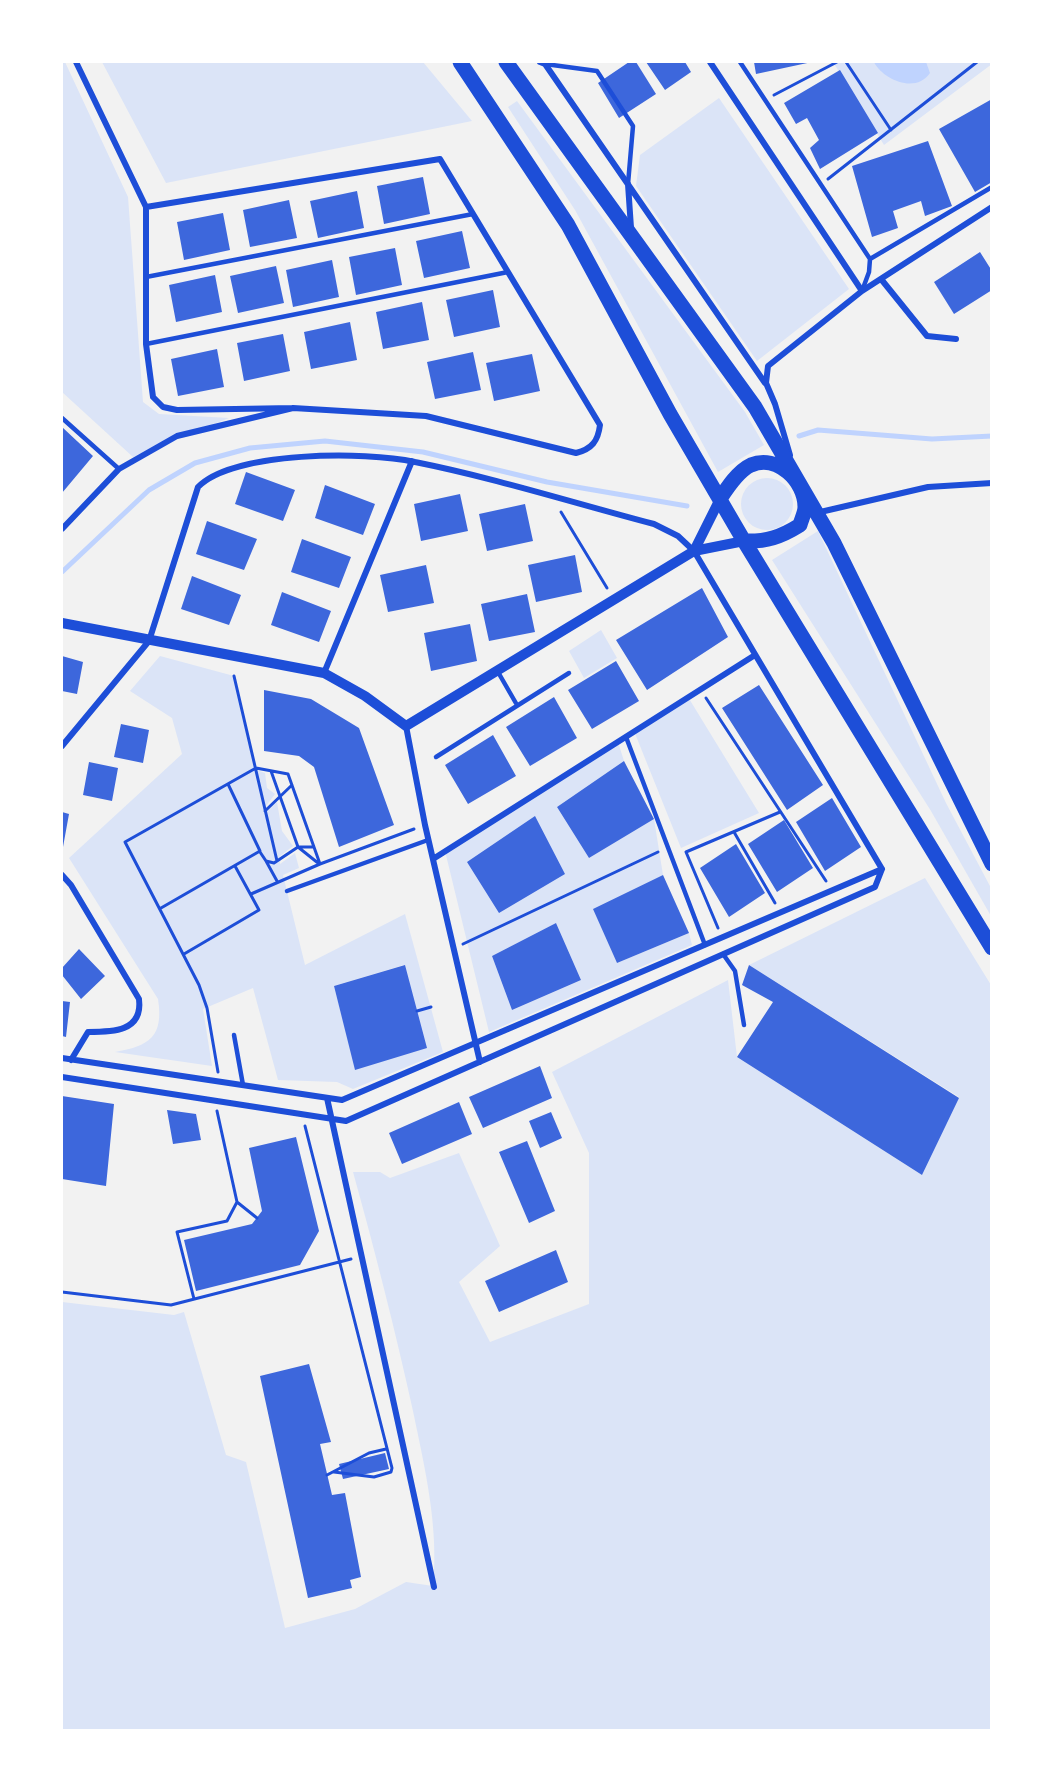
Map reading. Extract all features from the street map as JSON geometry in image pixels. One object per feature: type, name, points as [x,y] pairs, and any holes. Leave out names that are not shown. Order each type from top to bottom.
[{"type":"highway","points":[[460,62],[568,225],[670,414],[744,541],[992,948]]},
{"type":"highway","points":[[506,62],[755,407],[834,543],[992,864]]},
{"type":"highway","points":[[720,499],[733,480],[750,465],[766,462],[783,468],[799,484],[805,507],[800,525]]},
{"type":"highway","points":[[744,541],[775,538],[800,525],[816,513]]},
{"type":"street","points":[[76,62],[146,207],[146,344],[153,397],[163,407],[177,410],[293,408],[426,416],[576,453],[588,450],[598,438],[600,425],[440,159],[146,207]]},
{"type":"street","points":[[544,62],[766,383],[775,404],[799,484]]},
{"type":"street","points":[[710,62],[861,291]]},
{"type":"street","points":[[628,184],[632,238]]},
{"type":"street","points":[[766,383],[768,366],[861,291],[992,207]]},
{"type":"street","points":[[881,279],[927,336],[956,339]]},
{"type":"street","points":[[62,530],[119,469],[177,436],[293,408]]},
{"type":"street","points":[[62,746],[148,641],[198,487],[209,476],[249,464],[298,458],[352,457],[412,461],[667,529],[694,552],[882,869]]},
{"type":"street","points":[[324,673],[412,461]]},
{"type":"street","points":[[816,513],[928,488],[992,483]]},
{"type":"street","points":[[694,552],[720,499]]},
{"type":"street","points":[[406,726],[694,552],[744,541]]},
{"type":"street","points":[[62,623],[324,673],[365,696],[406,726],[428,840],[480,1062]]},
{"type":"street","points":[[433,859],[755,655]]},
{"type":"street","points":[[62,1058],[342,1100],[882,869]]},
{"type":"street","points":[[62,1077],[346,1121],[875,887],[882,869]]},
{"type":"street","points":[[62,875],[72,885],[139,999],[140,1005],[137,1017],[128,1027],[115,1032],[88,1032],[81,1039],[71,1060]]},
{"type":"street","points":[[327,1098],[434,1587]]},
{"type":"lane","points":[[544,62],[597,71],[633,126],[628,184]]},
{"type":"lane","points":[[740,62],[870,259],[869,272],[861,291]]},
{"type":"lane","points":[[870,259],[992,188]]},
{"type":"lane","points":[[146,277],[473,213]]},
{"type":"lane","points":[[146,344],[508,272]]},
{"type":"lane","points":[[62,418],[119,469]]},
{"type":"lane","points":[[498,672],[517,705]]},
{"type":"lane","points":[[436,757],[569,673]]},
{"type":"lane","points":[[626,736],[705,945]]},
{"type":"lane","points":[[287,891],[428,840]]},
{"type":"lane","points":[[723,954],[735,971],[744,1025]]},
{"type":"lane","points":[[234,1035],[243,1085]]},
{"type":"path","points":[[764,100],[837,62]]},
{"type":"path","points":[[846,62],[891,130]]},
{"type":"path","points":[[821,185],[978,62]]},
{"type":"path","points":[[554,498],[614,600]]},
{"type":"path","points":[[234,676],[277,861]]},
{"type":"path","points":[[700,689],[829,885]]},
{"type":"path","points":[[218,1082],[218,1068],[207,1008],[184,954],[125,842],[256,768],[288,774],[320,864]]},
{"type":"path","points":[[270,770],[281,797],[288,825],[298,847],[320,864]]},
{"type":"path","points":[[228,784],[277,881]]},
{"type":"path","points":[[265,811],[292,785]]},
{"type":"path","points":[[720,933],[686,852],[780,812]]},
{"type":"path","points":[[250,894],[320,864],[425,825]]},
{"type":"path","points":[[734,832],[777,908]]},
{"type":"path","points":[[266,861],[277,861],[298,847],[314,847]]},
{"type":"path","points":[[454,949],[668,847]]},
{"type":"path","points":[[161,908],[260,851]]},
{"type":"path","points":[[184,954],[259,910],[235,866]]},
{"type":"path","points":[[417,1011],[431,1007]]},
{"type":"path","points":[[217,1101],[217,1117],[237,1202],[257,1218]]},
{"type":"path","points":[[304,1121],[391,1472],[374,1477],[334,1472]]},
{"type":"path","points":[[194,1299],[177,1232],[227,1221],[237,1202]]},
{"type":"path","points":[[62,1292],[171,1305],[363,1256]]},
{"type":"path","points":[[327,1474],[369,1453],[387,1449]]},
{"type":"shaded area","points":[[62,62],[65,62],[128,197],[143,402],[159,414],[229,418],[133,457],[62,392]]},
{"type":"shaded area","points":[[102,62],[423,62],[472,121],[166,183]]},
{"type":"shaded area","points":[[833,62],[991,62],[992,64],[884,145]]},
{"type":"shaded area","points":[[719,98],[849,289],[757,361],[636,186],[640,155]]},
{"type":"shaded area","points":[[517,101],[745,412],[764,445],[718,472],[575,210],[508,107]]},
{"type":"shaded area","points":[[762,478],[772,478],[786,485],[793,504],[786,523],[772,530],[762,530],[752,526],[745,519],[741,509],[741,499],[745,489],[752,482]]},
{"type":"shaded area","points":[[818,531],[946,803],[991,888],[991,916],[931,811],[772,560]]},
{"type":"shaded area","points":[[601,630],[617,658],[584,678],[569,651]]},
{"type":"shaded area","points":[[160,656],[234,676],[257,770],[265,773],[267,788],[275,794],[266,806],[267,811],[277,802],[282,831],[293,846],[279,857],[280,864],[295,853],[299,868],[283,875],[305,965],[405,914],[443,1052],[353,1089],[337,1082],[278,1080],[253,988],[203,1009],[212,1066],[115,1052],[137,1047],[152,1038],[159,1022],[158,999],[69,858],[182,754],[172,718],[130,691]],"holes":[[[404,965],[356,1070],[334,986]]]},
{"type":"shaded area","points":[[688,697],[759,813],[681,848],[634,731]]},
{"type":"shaded area","points":[[618,742],[624,761],[557,807],[589,858],[654,819],[663,875],[594,910],[617,963],[689,933],[692,945],[489,1032],[445,851]],"holes":[[[556,923],[581,980],[512,1010],[492,956]]]},
{"type":"shaded area","points":[[925,878],[991,985],[991,1730],[62,1730],[62,1302],[174,1315],[184,1312],[226,1455],[246,1462],[285,1628],[355,1609],[406,1582],[433,1586],[434,1542],[430,1498],[422,1455],[392,1321],[353,1172],[380,1172],[390,1178],[459,1153],[500,1246],[459,1282],[490,1342],[589,1304],[589,1153],[552,1072],[728,980],[737,1057],[922,1175],[959,1097],[749,965]]},
{"type":"water","points":[[874,62],[926,62],[930,73],[917,83],[900,82],[878,69]]},
{"type":"building","points":[[629,62],[636,62],[656,94],[619,118],[598,83]]},
{"type":"building","points":[[646,62],[685,62],[691,72],[665,90]]},
{"type":"building","points":[[754,62],[812,62],[756,74]]},
{"type":"building","points":[[840,70],[878,133],[820,169],[810,148],[819,140],[807,118],[796,124],[784,103]]},
{"type":"building","points":[[992,99],[992,182],[975,192],[939,129]]},
{"type":"building","points":[[928,141],[952,206],[925,216],[921,201],[893,211],[898,228],[872,237],[852,166]]},
{"type":"building","points":[[423,177],[430,214],[384,224],[377,186]]},
{"type":"building","points":[[357,191],[364,228],[318,238],[310,201]]},
{"type":"building","points":[[289,200],[297,238],[250,247],[243,210]]},
{"type":"building","points":[[223,213],[230,250],[184,260],[177,222]]},
{"type":"building","points":[[462,231],[470,268],[424,278],[416,241]]},
{"type":"building","points":[[395,248],[402,285],[356,295],[349,257]]},
{"type":"building","points":[[980,252],[992,271],[992,290],[954,314],[934,282]]},
{"type":"building","points":[[332,260],[339,297],[293,307],[286,270]]},
{"type":"building","points":[[276,266],[284,303],[238,313],[230,276]]},
{"type":"building","points":[[215,275],[222,312],[176,322],[169,285]]},
{"type":"building","points":[[493,290],[500,327],[454,337],[446,300]]},
{"type":"building","points":[[422,302],[429,340],[383,349],[376,312]]},
{"type":"building","points":[[350,322],[357,360],[311,369],[304,332]]},
{"type":"building","points":[[283,334],[290,371],[244,381],[237,343]]},
{"type":"building","points":[[217,349],[224,387],[178,396],[171,359]]},
{"type":"building","points":[[473,352],[481,390],[435,399],[427,362]]},
{"type":"building","points":[[532,354],[540,391],[494,401],[486,363]]},
{"type":"building","points":[[62,427],[93,456],[62,493]]},
{"type":"building","points":[[246,472],[295,490],[283,521],[235,504]]},
{"type":"building","points":[[325,485],[375,504],[363,535],[315,518]]},
{"type":"building","points":[[460,494],[468,531],[421,541],[414,504]]},
{"type":"building","points":[[525,504],[533,541],[487,551],[479,514]]},
{"type":"building","points":[[207,521],[257,539],[244,570],[196,554]]},
{"type":"building","points":[[302,539],[351,557],[339,588],[291,572]]},
{"type":"building","points":[[575,555],[582,592],[536,602],[528,565]]},
{"type":"building","points":[[426,565],[434,603],[388,612],[380,575]]},
{"type":"building","points":[[192,576],[241,595],[229,625],[181,609]]},
{"type":"building","points":[[702,588],[728,637],[647,690],[616,640]]},
{"type":"building","points":[[282,592],[331,611],[319,642],[271,625]]},
{"type":"building","points":[[527,594],[535,632],[489,641],[481,604]]},
{"type":"building","points":[[470,624],[477,661],[431,671],[424,633]]},
{"type":"building","points":[[62,656],[83,662],[77,694],[62,691]]},
{"type":"building","points":[[616,661],[639,701],[592,729],[568,690]]},
{"type":"building","points":[[759,685],[823,785],[787,810],[722,708]]},
{"type":"building","points":[[264,690],[311,699],[359,728],[394,825],[339,847],[314,767],[299,756],[264,751]]},
{"type":"building","points":[[554,697],[577,738],[530,766],[506,727]]},
{"type":"building","points":[[121,724],[149,730],[143,763],[114,757]]},
{"type":"building","points":[[493,735],[516,776],[468,804],[445,765]]},
{"type":"building","points":[[624,761],[654,819],[589,858],[557,807]]},
{"type":"building","points":[[89,762],[118,768],[112,801],[83,795]]},
{"type":"building","points":[[832,798],[861,847],[825,871],[796,822]]},
{"type":"building","points":[[62,812],[69,814],[63,847],[62,847]]},
{"type":"building","points":[[535,816],[565,874],[499,913],[467,862]]},
{"type":"building","points":[[784,820],[813,868],[777,892],[748,844]]},
{"type":"building","points":[[736,844],[765,893],[729,917],[700,868]]},
{"type":"building","points":[[663,875],[689,933],[617,963],[593,909]]},
{"type":"building","points":[[556,923],[581,980],[512,1010],[492,956]]},
{"type":"building","points":[[79,949],[105,976],[81,999],[62,975],[62,968]]},
{"type":"building","points":[[405,965],[427,1048],[355,1070],[334,986]]},
{"type":"building","points":[[749,965],[959,1098],[922,1175],[737,1057],[773,1002],[742,985]]},
{"type":"building","points":[[62,1001],[70,1002],[66,1037],[62,1036]]},
{"type":"building","points":[[540,1066],[552,1098],[483,1128],[469,1097]]},
{"type":"building","points":[[62,1096],[114,1104],[106,1186],[62,1179]]},
{"type":"building","points":[[459,1102],[472,1134],[402,1164],[389,1133]]},
{"type":"building","points":[[167,1110],[196,1114],[201,1140],[173,1144]]},
{"type":"building","points":[[551,1112],[562,1138],[540,1148],[529,1121]]},
{"type":"building","points":[[296,1137],[319,1231],[300,1265],[196,1291],[184,1240],[252,1224],[262,1211],[249,1148]]},
{"type":"building","points":[[527,1141],[555,1211],[529,1223],[499,1152]]},
{"type":"building","points":[[556,1250],[568,1282],[499,1312],[485,1281]]},
{"type":"building","points":[[309,1364],[331,1442],[320,1444],[332,1495],[345,1493],[361,1577],[350,1580],[352,1588],[308,1598],[260,1376]]},
{"type":"building","points":[[385,1453],[389,1469],[343,1479],[339,1464]]},
{"type":"waterway","points":[[799,436],[818,430],[932,439],[992,436]]},
{"type":"waterway","points":[[62,572],[149,490],[195,463],[250,448],[325,441],[423,452],[547,482],[687,506]]}]
